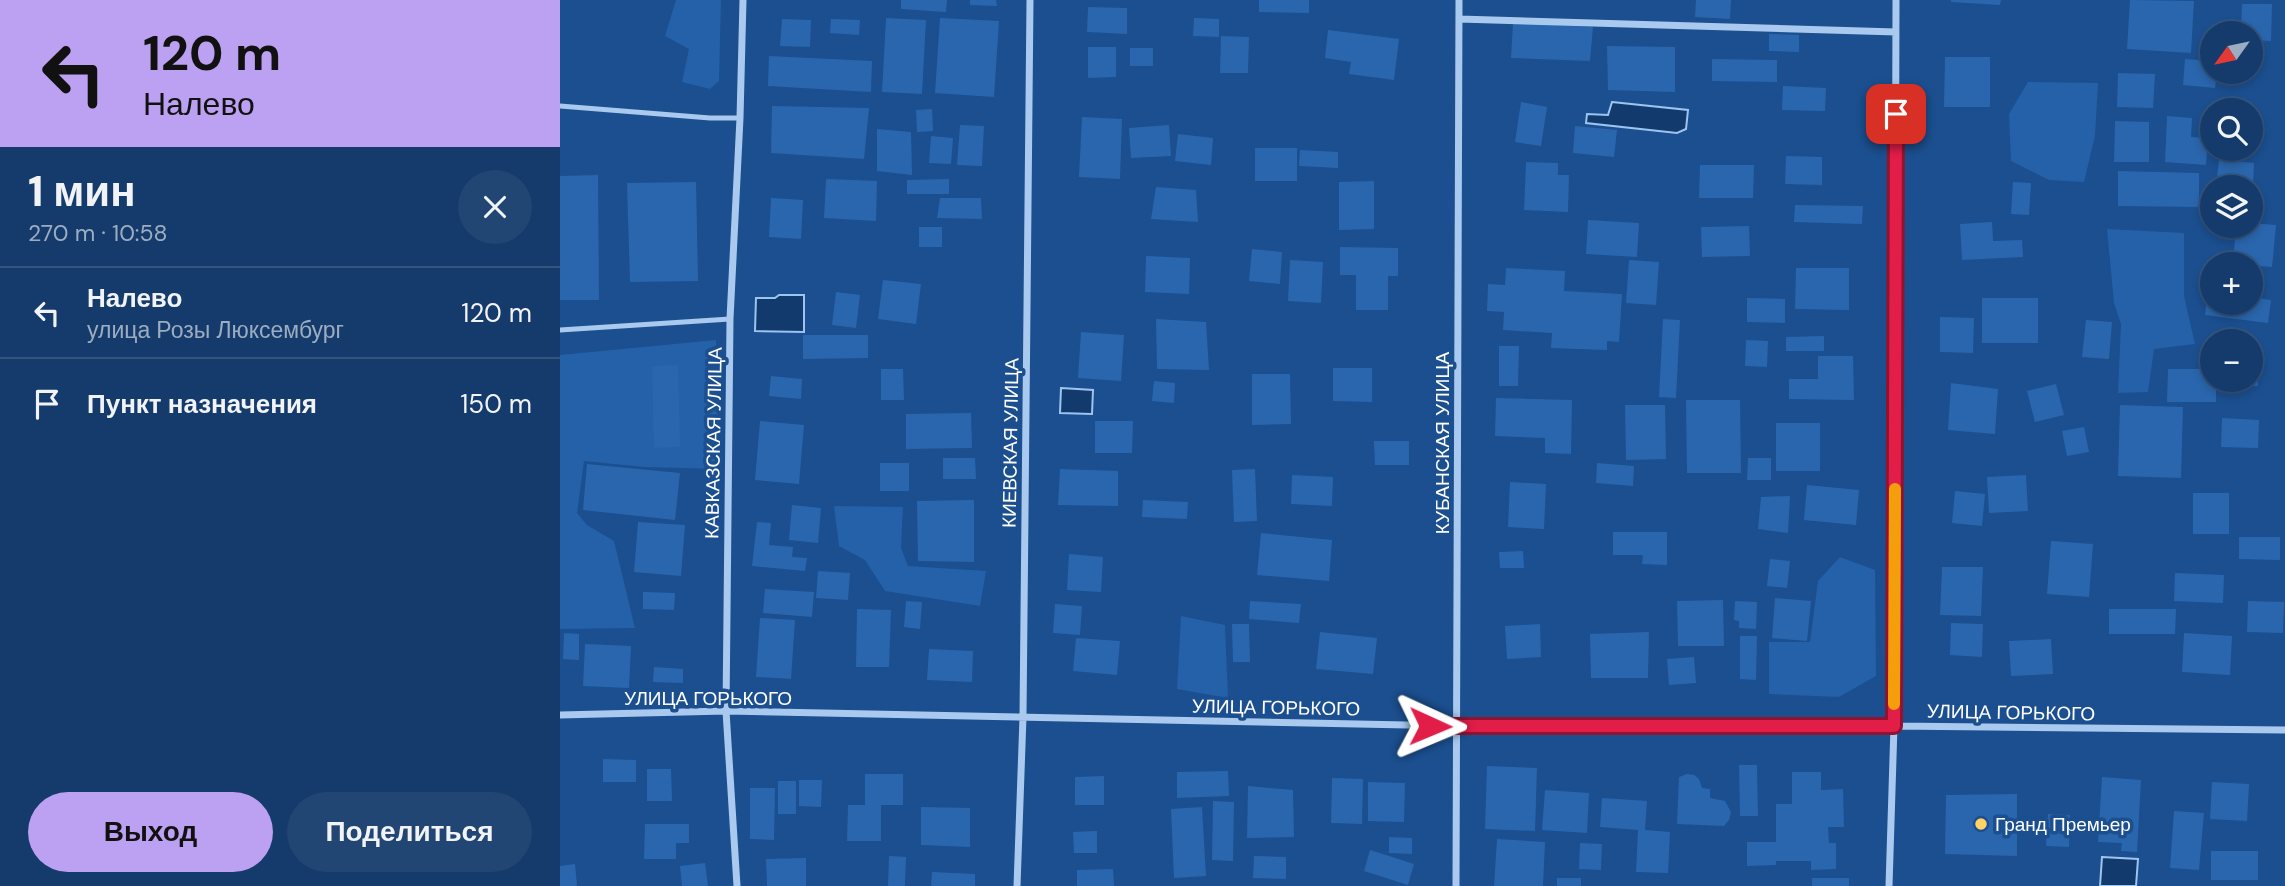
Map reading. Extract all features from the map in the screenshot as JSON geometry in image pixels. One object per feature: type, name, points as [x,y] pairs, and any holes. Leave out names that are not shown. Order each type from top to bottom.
[{"type":"street","name":"КАВКАЗСКАЯ УЛИЦА","points":[[737,886],[726,711],[730,319],[743,0]]},
{"type":"street","name":"КИЕВСКАЯ УЛИЦА","points":[[1017,886],[1023,717],[1030,0]]},
{"type":"street","name":"КУБАНСКАЯ УЛИЦА","points":[[1457,886],[1459,0]]},
{"type":"street","points":[[1889,886],[1894,726],[1896,0]]},
{"type":"street","points":[[1459,19],[1896,32]]},
{"type":"street","name":"УЛИЦА ГОРЬКОГО","points":[[560,715],[726,711],[1458,726],[1894,726],[2285,730]]},
{"type":"lane","points":[[560,107],[740,118]]},
{"type":"lane","points":[[560,330],[730,319]]},
{"type":"shaded area","points":[[676,0],[721,0],[719,81],[710,89],[682,82],[689,49],[665,36]]},
{"type":"shaded area","points":[[2028,82],[2098,83],[2095,136],[2084,182],[2049,180],[2011,161],[2009,114]]},
{"type":"shaded area","points":[[1612,102],[1688,110],[1686,129],[1677,133],[1586,123],[1587,114],[1608,115]]},
{"type":"shaded area","points":[[2107,229],[2184,233],[2184,296],[2195,344],[2154,349],[2148,392],[2118,393],[2121,324],[2114,303]]},
{"type":"shaded area","points":[[779,295],[804,295],[804,332],[755,331],[756,298],[775,298]]},
{"type":"shaded area","points":[[716,340],[720,469],[644,467],[584,461],[577,513],[587,525],[614,541],[635,628],[560,629],[560,355]]},
{"type":"shaded area","points":[[1061,388],[1093,390],[1092,414],[1060,413]]},
{"type":"shaded area","points":[[834,506],[903,507],[901,548],[908,566],[986,571],[980,606],[885,591],[865,560],[839,546]]},
{"type":"shaded area","points":[[1840,557],[1875,570],[1876,676],[1839,697],[1769,694],[1769,642],[1810,642],[1818,581]]},
{"type":"shaded area","points":[[1181,616],[1225,625],[1228,698],[1177,689]]},
{"type":"shaded area","points":[[2102,857],[2138,859],[2136,886],[2100,886]]},
{"type":"building","points":[[901,0],[947,0],[946,12],[901,9]]},
{"type":"building","points":[[970,0],[996,0],[997,6],[970,5]]},
{"type":"building","points":[[1259,0],[1309,0],[1309,13],[1259,12]]},
{"type":"building","points":[[1696,0],[1731,0],[1730,19],[1695,17]]},
{"type":"building","points":[[1951,0],[2001,0],[2000,5]]},
{"type":"building","points":[[2130,0],[2194,1],[2191,53],[2127,49]]},
{"type":"building","points":[[2242,4],[2272,4],[2271,41],[2263,41],[2263,21],[2241,21]]},
{"type":"building","points":[[1088,7],[1127,8],[1127,34],[1087,32]]},
{"type":"building","points":[[886,18],[926,20],[922,94],[882,92]]},
{"type":"building","points":[[940,18],[999,21],[994,97],[935,93]]},
{"type":"building","points":[[1194,18],[1219,19],[1219,37],[1193,36]]},
{"type":"building","points":[[782,19],[811,20],[810,47],[780,46]]},
{"type":"building","points":[[831,19],[860,20],[859,35],[830,33]]},
{"type":"building","points":[[1513,23],[1593,27],[1590,61],[1511,58]]},
{"type":"building","points":[[1328,30],[1399,39],[1394,80],[1349,74],[1351,62],[1325,58]]},
{"type":"building","points":[[1769,34],[1799,35],[1799,52],[1769,51]]},
{"type":"building","points":[[1221,36],[1249,37],[1248,73],[1220,73]]},
{"type":"building","points":[[1607,46],[1675,47],[1675,92],[1608,90]]},
{"type":"building","points":[[1088,47],[1116,47],[1116,77],[1088,78]]},
{"type":"building","points":[[1130,48],[1153,48],[1153,66],[1130,66]]},
{"type":"building","points":[[769,56],[872,61],[871,92],[768,86]]},
{"type":"building","points":[[1945,57],[1990,57],[1990,107],[1944,107]]},
{"type":"building","points":[[1712,59],[1777,60],[1777,82],[1712,81]]},
{"type":"building","points":[[2185,59],[2200,60],[2200,84],[2216,84],[2215,88],[2183,85]]},
{"type":"building","points":[[2118,73],[2155,74],[2153,108],[2117,107]]},
{"type":"building","points":[[1783,86],[1826,88],[1825,111],[1782,110]]},
{"type":"building","points":[[1521,102],[1547,107],[1541,146],[1515,142]]},
{"type":"building","points":[[772,106],[869,108],[864,159],[771,153]]},
{"type":"building","points":[[932,109],[933,131],[917,132],[916,110]]},
{"type":"building","points":[[2167,116],[2192,118],[2191,137],[2200,138],[2200,161],[2206,161],[2206,165],[2165,162]]},
{"type":"building","points":[[1082,117],[1122,119],[1120,179],[1079,177]]},
{"type":"building","points":[[2115,121],[2149,122],[2149,162],[2114,162]]},
{"type":"building","points":[[960,125],[984,126],[982,166],[957,165]]},
{"type":"building","points":[[1169,125],[1171,156],[1131,158],[1129,128]]},
{"type":"building","points":[[1575,126],[1617,130],[1614,157],[1573,153]]},
{"type":"building","points":[[877,129],[911,132],[912,175],[877,171]]},
{"type":"building","points":[[1178,134],[1213,138],[1211,165],[1175,161]]},
{"type":"building","points":[[931,136],[953,138],[951,164],[929,163]]},
{"type":"building","points":[[1255,148],[1297,148],[1297,181],[1255,181]]},
{"type":"building","points":[[1300,150],[1338,152],[1338,168],[1299,166]]},
{"type":"building","points":[[1786,156],[1822,157],[1822,185],[1785,184]]},
{"type":"building","points":[[2219,161],[2254,163],[2254,175],[2217,175]]},
{"type":"building","points":[[1526,162],[1558,163],[1558,175],[1569,175],[1568,212],[1524,210]]},
{"type":"building","points":[[1700,165],[1754,165],[1753,198],[1699,198]]},
{"type":"building","points":[[2118,171],[2199,173],[2199,207],[2118,206]]},
{"type":"building","points":[[598,175],[599,300],[560,300],[560,176]]},
{"type":"building","points":[[826,179],[877,181],[876,221],[824,218]]},
{"type":"building","points":[[949,179],[949,194],[907,194],[907,180]]},
{"type":"building","points":[[1374,181],[1374,229],[1339,230],[1339,182]]},
{"type":"building","points":[[696,182],[698,281],[630,282],[627,183]]},
{"type":"building","points":[[2013,182],[2031,183],[2029,215],[2011,214]]},
{"type":"building","points":[[1156,187],[1196,190],[1198,222],[1151,219]]},
{"type":"building","points":[[771,198],[803,200],[801,239],[769,237]]},
{"type":"building","points":[[940,198],[981,198],[982,219],[937,218]]},
{"type":"building","points":[[1795,205],[1863,206],[1862,224],[1794,222]]},
{"type":"building","points":[[1588,220],[1639,223],[1637,257],[1586,254]]},
{"type":"building","points":[[1992,222],[1993,241],[2022,240],[2023,257],[1962,260],[1960,224]]},
{"type":"building","points":[[2263,224],[2276,225],[2272,267],[2263,266],[2263,252],[2234,252],[2235,238],[2263,238]]},
{"type":"building","points":[[1749,226],[1750,256],[1702,257],[1701,227]]},
{"type":"building","points":[[919,227],[942,227],[942,247],[919,247]]},
{"type":"building","points":[[1340,247],[1398,248],[1398,276],[1388,276],[1388,310],[1356,310],[1356,275],[1340,275]]},
{"type":"building","points":[[1252,249],[1282,252],[1280,284],[1249,281]]},
{"type":"building","points":[[1146,256],[1190,258],[1189,294],[1145,292]]},
{"type":"building","points":[[1290,260],[1323,262],[1321,303],[1288,301]]},
{"type":"building","points":[[1629,260],[1659,262],[1656,305],[1626,303]]},
{"type":"building","points":[[1506,268],[1565,271],[1564,291],[1622,294],[1619,342],[1607,341],[1607,350],[1551,348],[1552,333],[1503,330],[1504,312],[1487,311],[1488,284],[1505,285]]},
{"type":"building","points":[[1796,268],[1849,268],[1849,310],[1795,309]]},
{"type":"building","points":[[883,280],[921,284],[916,324],[878,319]]},
{"type":"building","points":[[836,292],[860,295],[856,328],[832,325]]},
{"type":"building","points":[[1747,298],[1785,299],[1785,323],[1747,322]]},
{"type":"building","points":[[1982,298],[2038,298],[2038,343],[1982,343]]},
{"type":"building","points":[[2263,299],[2271,300],[2268,323],[2205,315],[2263,315]]},
{"type":"building","points":[[1940,317],[1974,318],[1973,353],[1940,352]]},
{"type":"building","points":[[1156,319],[1206,322],[1209,370],[1157,369]]},
{"type":"building","points":[[1663,319],[1680,320],[1676,398],[1659,397]]},
{"type":"building","points":[[2086,320],[2112,322],[2109,359],[2082,357]]},
{"type":"building","points":[[1081,332],[1124,335],[1121,381],[1078,378]]},
{"type":"building","points":[[803,335],[868,335],[868,358],[803,359]]},
{"type":"building","points":[[1824,336],[1824,351],[1786,351],[1786,337]]},
{"type":"building","points":[[1746,340],[1768,341],[1767,367],[1745,366]]},
{"type":"building","points":[[1499,346],[1519,346],[1518,386],[1499,386]]},
{"type":"building","points":[[1818,356],[1853,356],[1854,400],[1789,399],[1789,379],[1818,379]]},
{"type":"building","points":[[678,365],[680,447],[654,448],[652,366]]},
{"type":"building","points":[[1333,368],[1372,368],[1372,402],[1333,401]]},
{"type":"building","points":[[881,369],[903,369],[904,400],[881,400]]},
{"type":"building","points":[[2168,369],[2200,369],[2200,392],[2216,392],[2216,402],[2167,402]]},
{"type":"building","points":[[1252,374],[1290,374],[1291,424],[1252,425]]},
{"type":"building","points":[[771,376],[802,379],[801,399],[769,396]]},
{"type":"building","points":[[1154,381],[1175,383],[1174,403],[1152,401]]},
{"type":"building","points":[[1951,383],[1998,389],[1995,434],[1948,430]]},
{"type":"building","points":[[2056,384],[2064,415],[2035,422],[2027,391]]},
{"type":"building","points":[[1496,398],[1572,400],[1571,454],[1545,453],[1545,438],[1495,436]]},
{"type":"building","points":[[1686,400],[1740,400],[1741,473],[1687,473]]},
{"type":"building","points":[[1625,405],[1665,405],[1666,459],[1626,460]]},
{"type":"building","points":[[2120,405],[2183,407],[2181,478],[2118,476]]},
{"type":"building","points":[[971,413],[972,448],[906,449],[906,414]]},
{"type":"building","points":[[2222,418],[2259,420],[2258,448],[2221,447]]},
{"type":"building","points":[[760,421],[804,425],[799,484],[755,480]]},
{"type":"building","points":[[1095,421],[1133,421],[1132,453],[1095,453]]},
{"type":"building","points":[[1776,423],[1820,423],[1820,471],[1776,471]]},
{"type":"building","points":[[2084,427],[2089,452],[2067,456],[2062,431]]},
{"type":"building","points":[[1374,441],[1409,441],[1409,465],[1375,465]]},
{"type":"building","points":[[943,458],[975,458],[976,479],[943,479]]},
{"type":"building","points":[[1748,458],[1771,458],[1771,480],[1747,480]]},
{"type":"building","points":[[880,463],[909,463],[909,491],[880,491]]},
{"type":"building","points":[[1597,463],[1634,466],[1633,486],[1596,483]]},
{"type":"building","points":[[587,464],[680,473],[675,520],[583,510]]},
{"type":"building","points":[[1060,469],[1118,471],[1118,506],[1058,505]]},
{"type":"building","points":[[1255,469],[1257,521],[1234,522],[1232,470]]},
{"type":"building","points":[[1292,475],[1333,477],[1332,506],[1291,504]]},
{"type":"building","points":[[2026,475],[2028,511],[1989,513],[1987,477]]},
{"type":"building","points":[[1510,482],[1546,484],[1544,529],[1508,527]]},
{"type":"building","points":[[1807,485],[1859,490],[1856,525],[1804,520]]},
{"type":"building","points":[[1955,491],[1985,494],[1982,526],[1952,523]]},
{"type":"building","points":[[2193,493],[2229,493],[2229,534],[2193,534]]},
{"type":"building","points":[[1790,496],[1788,533],[1758,529],[1761,497]]},
{"type":"building","points":[[974,500],[974,562],[918,561],[917,501]]},
{"type":"building","points":[[1143,500],[1188,502],[1187,519],[1142,517]]},
{"type":"building","points":[[792,505],[821,508],[818,543],[789,540]]},
{"type":"building","points":[[638,522],[685,525],[681,576],[634,572]]},
{"type":"building","points":[[757,522],[771,523],[769,545],[793,547],[792,557],[807,558],[805,571],[752,566]]},
{"type":"building","points":[[1613,532],[1667,532],[1667,565],[1642,564],[1643,555],[1613,555]]},
{"type":"building","points":[[1261,533],[1332,540],[1329,581],[1257,575]]},
{"type":"building","points":[[2239,537],[2280,537],[2280,560],[2239,559]]},
{"type":"building","points":[[2051,541],[2093,544],[2089,597],[2047,594]]},
{"type":"building","points":[[1523,551],[1524,568],[1500,568],[1499,552]]},
{"type":"building","points":[[1069,554],[1103,557],[1101,592],[1067,590]]},
{"type":"building","points":[[1770,559],[1790,561],[1787,588],[1767,586]]},
{"type":"building","points":[[1942,567],[1983,567],[1981,616],[1940,615]]},
{"type":"building","points":[[818,571],[850,573],[848,600],[816,598]]},
{"type":"building","points":[[2175,573],[2224,575],[2223,603],[2174,601]]},
{"type":"building","points":[[765,589],[814,592],[812,617],[763,613]]},
{"type":"building","points":[[643,592],[675,593],[674,610],[643,609]]},
{"type":"building","points":[[1775,598],[1811,601],[1807,641],[1772,638]]},
{"type":"building","points":[[1723,600],[1724,646],[1678,646],[1677,601]]},
{"type":"building","points":[[906,601],[922,602],[920,629],[904,627]]},
{"type":"building","points":[[1250,601],[1301,604],[1299,623],[1249,619]]},
{"type":"building","points":[[1735,601],[1757,602],[1756,629],[1739,628],[1739,621],[1734,620]]},
{"type":"building","points":[[2248,601],[2284,602],[2283,633],[2247,632]]},
{"type":"building","points":[[1055,604],[1082,606],[1080,635],[1053,633]]},
{"type":"building","points":[[857,609],[891,610],[889,667],[856,667]]},
{"type":"building","points":[[2109,609],[2176,609],[2175,634],[2109,634]]},
{"type":"building","points":[[760,618],[795,620],[791,679],[756,677]]},
{"type":"building","points":[[1951,623],[1983,624],[1982,657],[1950,655]]},
{"type":"building","points":[[1232,624],[1249,624],[1250,662],[1233,662]]},
{"type":"building","points":[[1540,624],[1541,657],[1507,659],[1505,626]]},
{"type":"building","points":[[1320,632],[1377,638],[1373,674],[1316,669]]},
{"type":"building","points":[[1649,632],[1648,678],[1591,678],[1590,634]]},
{"type":"building","points":[[564,633],[579,634],[579,660],[563,659]]},
{"type":"building","points":[[2184,633],[2232,636],[2230,675],[2182,672]]},
{"type":"building","points":[[1740,636],[1757,636],[1756,680],[1740,679]]},
{"type":"building","points":[[1076,638],[1120,641],[1117,675],[1073,671]]},
{"type":"building","points":[[2051,639],[2053,674],[2011,676],[2009,641]]},
{"type":"building","points":[[585,644],[631,646],[629,688],[583,686]]},
{"type":"building","points":[[929,649],[973,651],[972,682],[927,680]]},
{"type":"building","points":[[1694,657],[1696,683],[1669,685],[1667,659]]},
{"type":"building","points":[[654,667],[683,669],[683,683],[653,682]]},
{"type":"building","points":[[603,759],[636,760],[636,782],[603,782]]},
{"type":"building","points":[[1739,765],[1757,765],[1758,816],[1740,816]]},
{"type":"building","points":[[1487,766],[1537,768],[1535,831],[1485,829]]},
{"type":"building","points":[[647,769],[671,769],[672,801],[647,801]]},
{"type":"building","points":[[1228,771],[1229,796],[1177,798],[1177,772]]},
{"type":"building","points":[[1792,772],[1821,772],[1821,790],[1843,789],[1844,827],[1828,827],[1829,843],[1836,843],[1836,869],[1811,870],[1811,861],[1776,861],[1776,865],[1747,866],[1747,842],[1776,842],[1776,804],[1792,804]]},
{"type":"building","points":[[865,774],[903,774],[903,805],[881,805],[881,841],[847,841],[848,805],[865,805]]},
{"type":"building","points":[[1687,774],[1699,779],[1702,788],[1710,789],[1710,798],[1725,801],[1731,812],[1724,826],[1677,824],[1679,777]]},
{"type":"building","points":[[1104,776],[1104,805],[1075,805],[1075,777]]},
{"type":"building","points":[[2102,777],[2141,780],[2137,852],[2121,851],[2122,843],[2098,842]]},
{"type":"building","points":[[1332,778],[1363,779],[1362,824],[1331,823]]},
{"type":"building","points":[[799,780],[822,780],[821,807],[799,806]]},
{"type":"building","points":[[778,781],[796,781],[796,814],[778,814]]},
{"type":"building","points":[[1368,782],[1405,783],[1404,822],[1368,821]]},
{"type":"building","points":[[2212,782],[2249,784],[2247,821],[2210,819]]},
{"type":"building","points":[[1248,786],[1293,790],[1294,837],[1247,838]]},
{"type":"building","points":[[750,788],[775,788],[774,840],[750,839]]},
{"type":"building","points":[[1545,790],[1589,793],[1587,833],[1542,830]]},
{"type":"building","name":"Гранд Премьер","points":[[2017,794],[2017,856],[1945,854],[1946,795]]},
{"type":"building","points":[[1602,798],[1647,801],[1645,830],[1670,832],[1668,873],[1636,872],[1638,830],[1600,827]]},
{"type":"building","points":[[1213,801],[1234,802],[1233,861],[1212,860]]},
{"type":"building","points":[[921,807],[970,808],[970,847],[921,845]]},
{"type":"building","points":[[1202,807],[1206,876],[1174,878],[1171,809]]},
{"type":"building","points":[[2174,811],[2204,813],[2199,870],[2170,868]]},
{"type":"building","points":[[2048,814],[2070,815],[2069,847],[2046,846]]},
{"type":"building","points":[[645,824],[689,824],[689,843],[676,843],[676,859],[644,859]]},
{"type":"building","points":[[1097,831],[1097,853],[1074,853],[1073,832]]},
{"type":"building","points":[[1389,837],[1412,838],[1412,854],[1389,853]]},
{"type":"building","points":[[1497,839],[1545,842],[1543,886],[1494,886]]},
{"type":"building","points":[[1580,843],[1602,844],[1601,870],[1579,869]]},
{"type":"building","points":[[1370,850],[1414,864],[1408,885],[1364,871]]},
{"type":"building","points":[[2211,851],[2258,851],[2258,880],[2211,880]]},
{"type":"building","points":[[889,856],[906,857],[905,886],[888,886]]},
{"type":"building","points":[[1254,856],[1286,857],[1286,879],[1253,878]]},
{"type":"building","points":[[806,858],[806,886],[767,886],[766,859]]},
{"type":"building","points":[[705,863],[708,886],[682,886],[680,866]]},
{"type":"building","points":[[575,864],[577,886],[560,886],[560,866]]},
{"type":"building","points":[[1113,869],[1114,886],[1077,886],[1077,870]]},
{"type":"building","points":[[932,872],[975,874],[975,886],[931,886]]},
{"type":"building","points":[[1557,878],[1581,878],[1581,886],[1557,886]]},
{"type":"building","points":[[1812,878],[1849,878],[1849,886],[1812,886]]},
{"type":"slow traffic","points":[[1894,704],[1895,489]]},
{"type":"place","name":"Гранд Премьер","points":[[1981,824]]},
{"type":"route","points":[[1430,726],[1894,726],[1896,114]]}]
